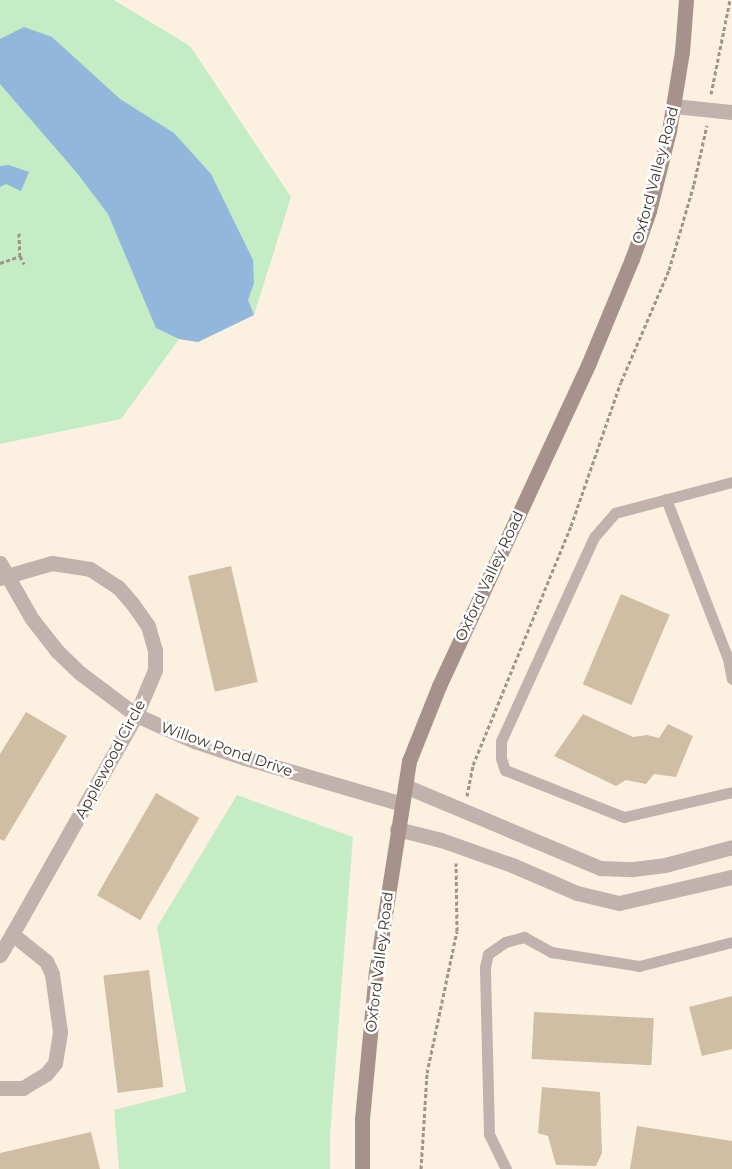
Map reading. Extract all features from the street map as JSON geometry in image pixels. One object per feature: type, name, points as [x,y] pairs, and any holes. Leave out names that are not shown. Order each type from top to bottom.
[{"type":"main road","name":"Oxford Valley Road","points":[[362,1169],[362,1119],[376,972],[409,761],[439,686],[588,365],[632,259],[648,211],[674,106],[686,0]]},
{"type":"street","points":[[674,106],[732,112]]},
{"type":"street","name":"Applewood Circle","points":[[0,955],[136,715],[155,670],[155,650],[148,626],[118,587],[98,573],[73,564],[52,563],[2,573]]},
{"type":"street","name":"Willow Pond Drive","points":[[2,573],[32,619],[56,650],[80,673],[136,715],[194,741],[402,804]]},
{"type":"street","points":[[405,786],[600,868],[632,869],[665,865],[732,848]]},
{"type":"street","points":[[397,829],[441,840],[512,865],[577,893],[619,903],[732,877]]},
{"type":"street","points":[[0,1088],[23,1088],[34,1084],[55,1063],[59,1050],[60,1032],[52,974],[46,961],[12,934]]},
{"type":"lane","points":[[732,482],[616,513],[594,538],[501,741],[500,758],[505,770],[624,817],[732,792]]},
{"type":"lane","points":[[666,499],[728,659],[732,679]]},
{"type":"lane","points":[[506,1169],[489,1134],[485,967],[488,954],[505,942],[524,937],[551,952],[639,966],[732,942]]},
{"type":"path","points":[[18,233],[20,256],[24,264]]},
{"type":"path","points":[[0,263],[20,256]]},
{"type":"green space","points":[[0,0],[114,0],[190,46],[291,197],[254,315],[198,342],[179,339],[121,419],[0,444]]},
{"type":"green space","points":[[237,795],[353,837],[330,1136],[330,1169],[119,1169],[114,1110],[186,1092],[157,927]]},
{"type":"water","points":[[24,27],[52,37],[120,99],[174,133],[211,174],[253,260],[254,283],[248,300],[254,315],[198,342],[179,339],[156,328],[108,214],[77,173],[0,84],[0,39]]},
{"type":"water","points":[[9,165],[29,172],[21,191],[6,184],[0,187],[0,166]]},
{"type":"building","points":[[231,566],[258,682],[215,692],[188,576]]},
{"type":"building","points":[[621,594],[670,615],[631,705],[583,684]]},
{"type":"building","points":[[26,712],[67,736],[4,841],[0,839],[0,754]]},
{"type":"building","points":[[583,714],[633,737],[647,735],[659,738],[668,724],[693,736],[676,777],[654,774],[646,784],[626,780],[616,786],[554,756]]},
{"type":"building","points":[[156,793],[199,818],[140,920],[97,895]]},
{"type":"building","points":[[149,970],[163,1087],[118,1093],[103,976]]},
{"type":"building","points":[[732,996],[732,1049],[702,1056],[689,1007]]},
{"type":"building","points":[[534,1012],[654,1018],[651,1065],[532,1059]]},
{"type":"building","points":[[542,1087],[600,1092],[602,1153],[596,1166],[556,1165],[548,1136],[538,1133]]},
{"type":"building","points":[[637,1126],[732,1141],[732,1169],[630,1169]]},
{"type":"building","points":[[91,1132],[100,1169],[0,1169],[0,1153]]}]
